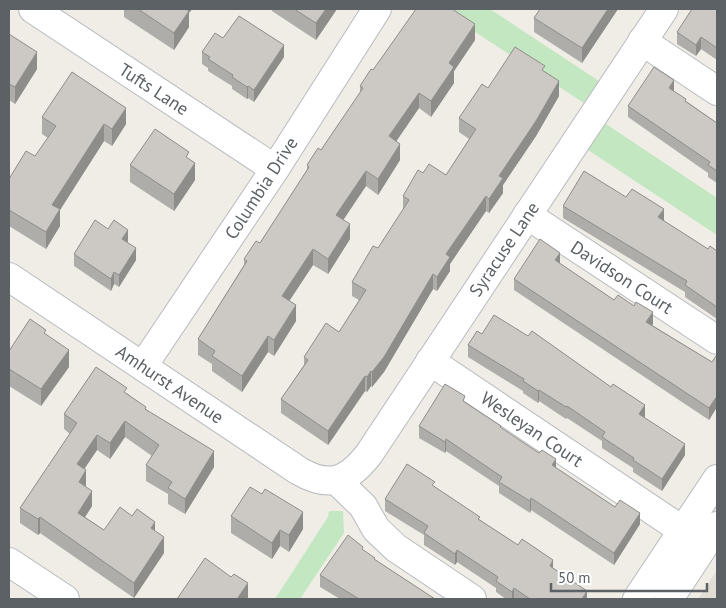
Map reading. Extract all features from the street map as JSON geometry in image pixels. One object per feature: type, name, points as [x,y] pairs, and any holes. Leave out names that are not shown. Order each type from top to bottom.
[{"type":"street","name":"Tufts Lane","points":[[33,9],[274,168]]},
{"type":"street","name":"Columbia Drive","points":[[143,366],[377,9]]},
{"type":"street","name":"Syracuse Lane","points":[[336,480],[347,476],[358,468],[369,454],[664,9]]},
{"type":"street","points":[[642,42],[717,91]]},
{"type":"street","name":"Davidson Court","points":[[527,215],[717,340]]},
{"type":"street","name":"Amhurst Avenue","points":[[9,277],[299,471],[311,478],[336,480]]},
{"type":"street","name":"Wesleyan Court","points":[[430,361],[682,530]]},
{"type":"street","points":[[637,599],[717,478]]},
{"type":"street","points":[[336,480],[363,506],[376,529],[396,548],[472,599]]},
{"type":"street","points":[[669,599],[717,526]]},
{"type":"street","points":[[9,562],[65,599]]},
{"type":"shaded area","points":[[717,570],[717,599],[698,599]]},
{"type":"green space","points":[[440,9],[490,9],[602,83],[587,105]]},
{"type":"green space","points":[[603,122],[717,198],[717,235],[588,150],[588,146]]},
{"type":"green space","points":[[329,511],[343,511],[344,533],[300,599],[275,599],[328,517]]},
{"type":"building","points":[[138,9],[186,9],[189,11],[174,33]]},
{"type":"building","points":[[294,9],[326,9],[316,23]]},
{"type":"building","points":[[416,9],[452,9],[475,24],[449,63],[454,67],[431,101],[419,93],[389,136],[400,144],[378,179],[366,171],[336,215],[350,224],[328,259],[313,249],[282,296],[296,305],[274,340],[268,336],[242,376],[212,356],[215,351],[198,339],[247,261],[244,259],[256,241],[260,243],[309,167],[307,165],[318,148],[321,150],[363,88],[360,86],[371,69],[373,70]]},
{"type":"building","points":[[540,9],[608,9],[582,48],[534,18]]},
{"type":"building","points":[[692,9],[717,9],[717,48],[701,37],[696,45],[677,32]]},
{"type":"building","points":[[239,16],[284,45],[254,90],[232,77],[233,75],[208,59],[210,57],[202,52],[215,33],[223,38]]},
{"type":"building","points":[[9,34],[37,52],[15,87],[9,84]]},
{"type":"building","points":[[515,47],[545,66],[542,70],[559,81],[536,121],[499,176],[503,178],[489,199],[486,196],[446,254],[450,257],[437,277],[433,274],[384,357],[367,377],[365,376],[328,431],[281,399],[308,360],[304,357],[326,323],[339,332],[366,290],[352,282],[373,246],[378,248],[409,200],[403,196],[418,170],[423,173],[429,164],[446,175],[476,129],[459,118],[482,84],[488,88]]},
{"type":"building","points":[[654,67],[674,80],[669,88],[717,123],[717,171],[708,165],[710,162],[628,106]]},
{"type":"building","points":[[72,72],[126,108],[112,129],[104,124],[52,205],[60,209],[46,232],[9,210],[9,179],[26,151],[35,156],[56,126],[42,117]]},
{"type":"building","points":[[155,129],[189,152],[186,157],[195,163],[174,194],[130,165]]},
{"type":"building","points":[[584,171],[626,197],[632,189],[664,209],[658,217],[708,249],[710,246],[717,251],[717,307],[685,285],[687,281],[563,206]]},
{"type":"building","points":[[95,220],[108,229],[114,220],[128,230],[122,239],[136,248],[119,275],[114,272],[111,279],[74,254]]},
{"type":"building","points":[[540,239],[560,253],[555,260],[614,300],[618,295],[634,306],[636,302],[653,312],[646,322],[712,362],[717,357],[717,396],[709,408],[514,279]]},
{"type":"building","points":[[494,315],[528,336],[532,331],[611,387],[613,384],[645,405],[639,414],[685,444],[662,479],[602,437],[605,432],[567,406],[538,391],[523,381],[524,379],[468,345],[477,331],[482,334]]},
{"type":"building","points":[[30,319],[46,330],[44,333],[69,350],[41,389],[9,369],[9,351]]},
{"type":"building","points":[[96,367],[127,388],[124,392],[146,407],[145,409],[214,451],[185,499],[168,488],[172,482],[146,465],[159,445],[125,421],[110,443],[97,435],[77,464],[86,470],[79,482],[92,491],[78,513],[104,530],[120,507],[132,516],[137,509],[155,522],[151,528],[164,537],[134,583],[40,517],[38,519],[20,508],[77,423],[64,414]]},
{"type":"building","points":[[445,384],[465,396],[463,401],[500,427],[539,453],[542,450],[556,459],[552,465],[615,507],[620,500],[640,513],[614,553],[531,498],[530,501],[499,482],[502,477],[446,439],[445,442],[419,426]]},
{"type":"building","points":[[407,464],[435,482],[432,485],[480,517],[478,519],[518,545],[522,539],[553,560],[550,566],[587,591],[582,599],[530,599],[514,588],[512,592],[496,581],[498,577],[457,550],[455,554],[424,533],[428,526],[385,499]]},
{"type":"building","points":[[250,487],[262,494],[265,489],[303,512],[289,535],[280,530],[272,543],[231,516]]},
{"type":"building","points":[[348,535],[374,559],[435,599],[359,599],[320,575]]},
{"type":"building","points":[[205,558],[231,577],[234,574],[248,583],[237,599],[177,599]]}]
